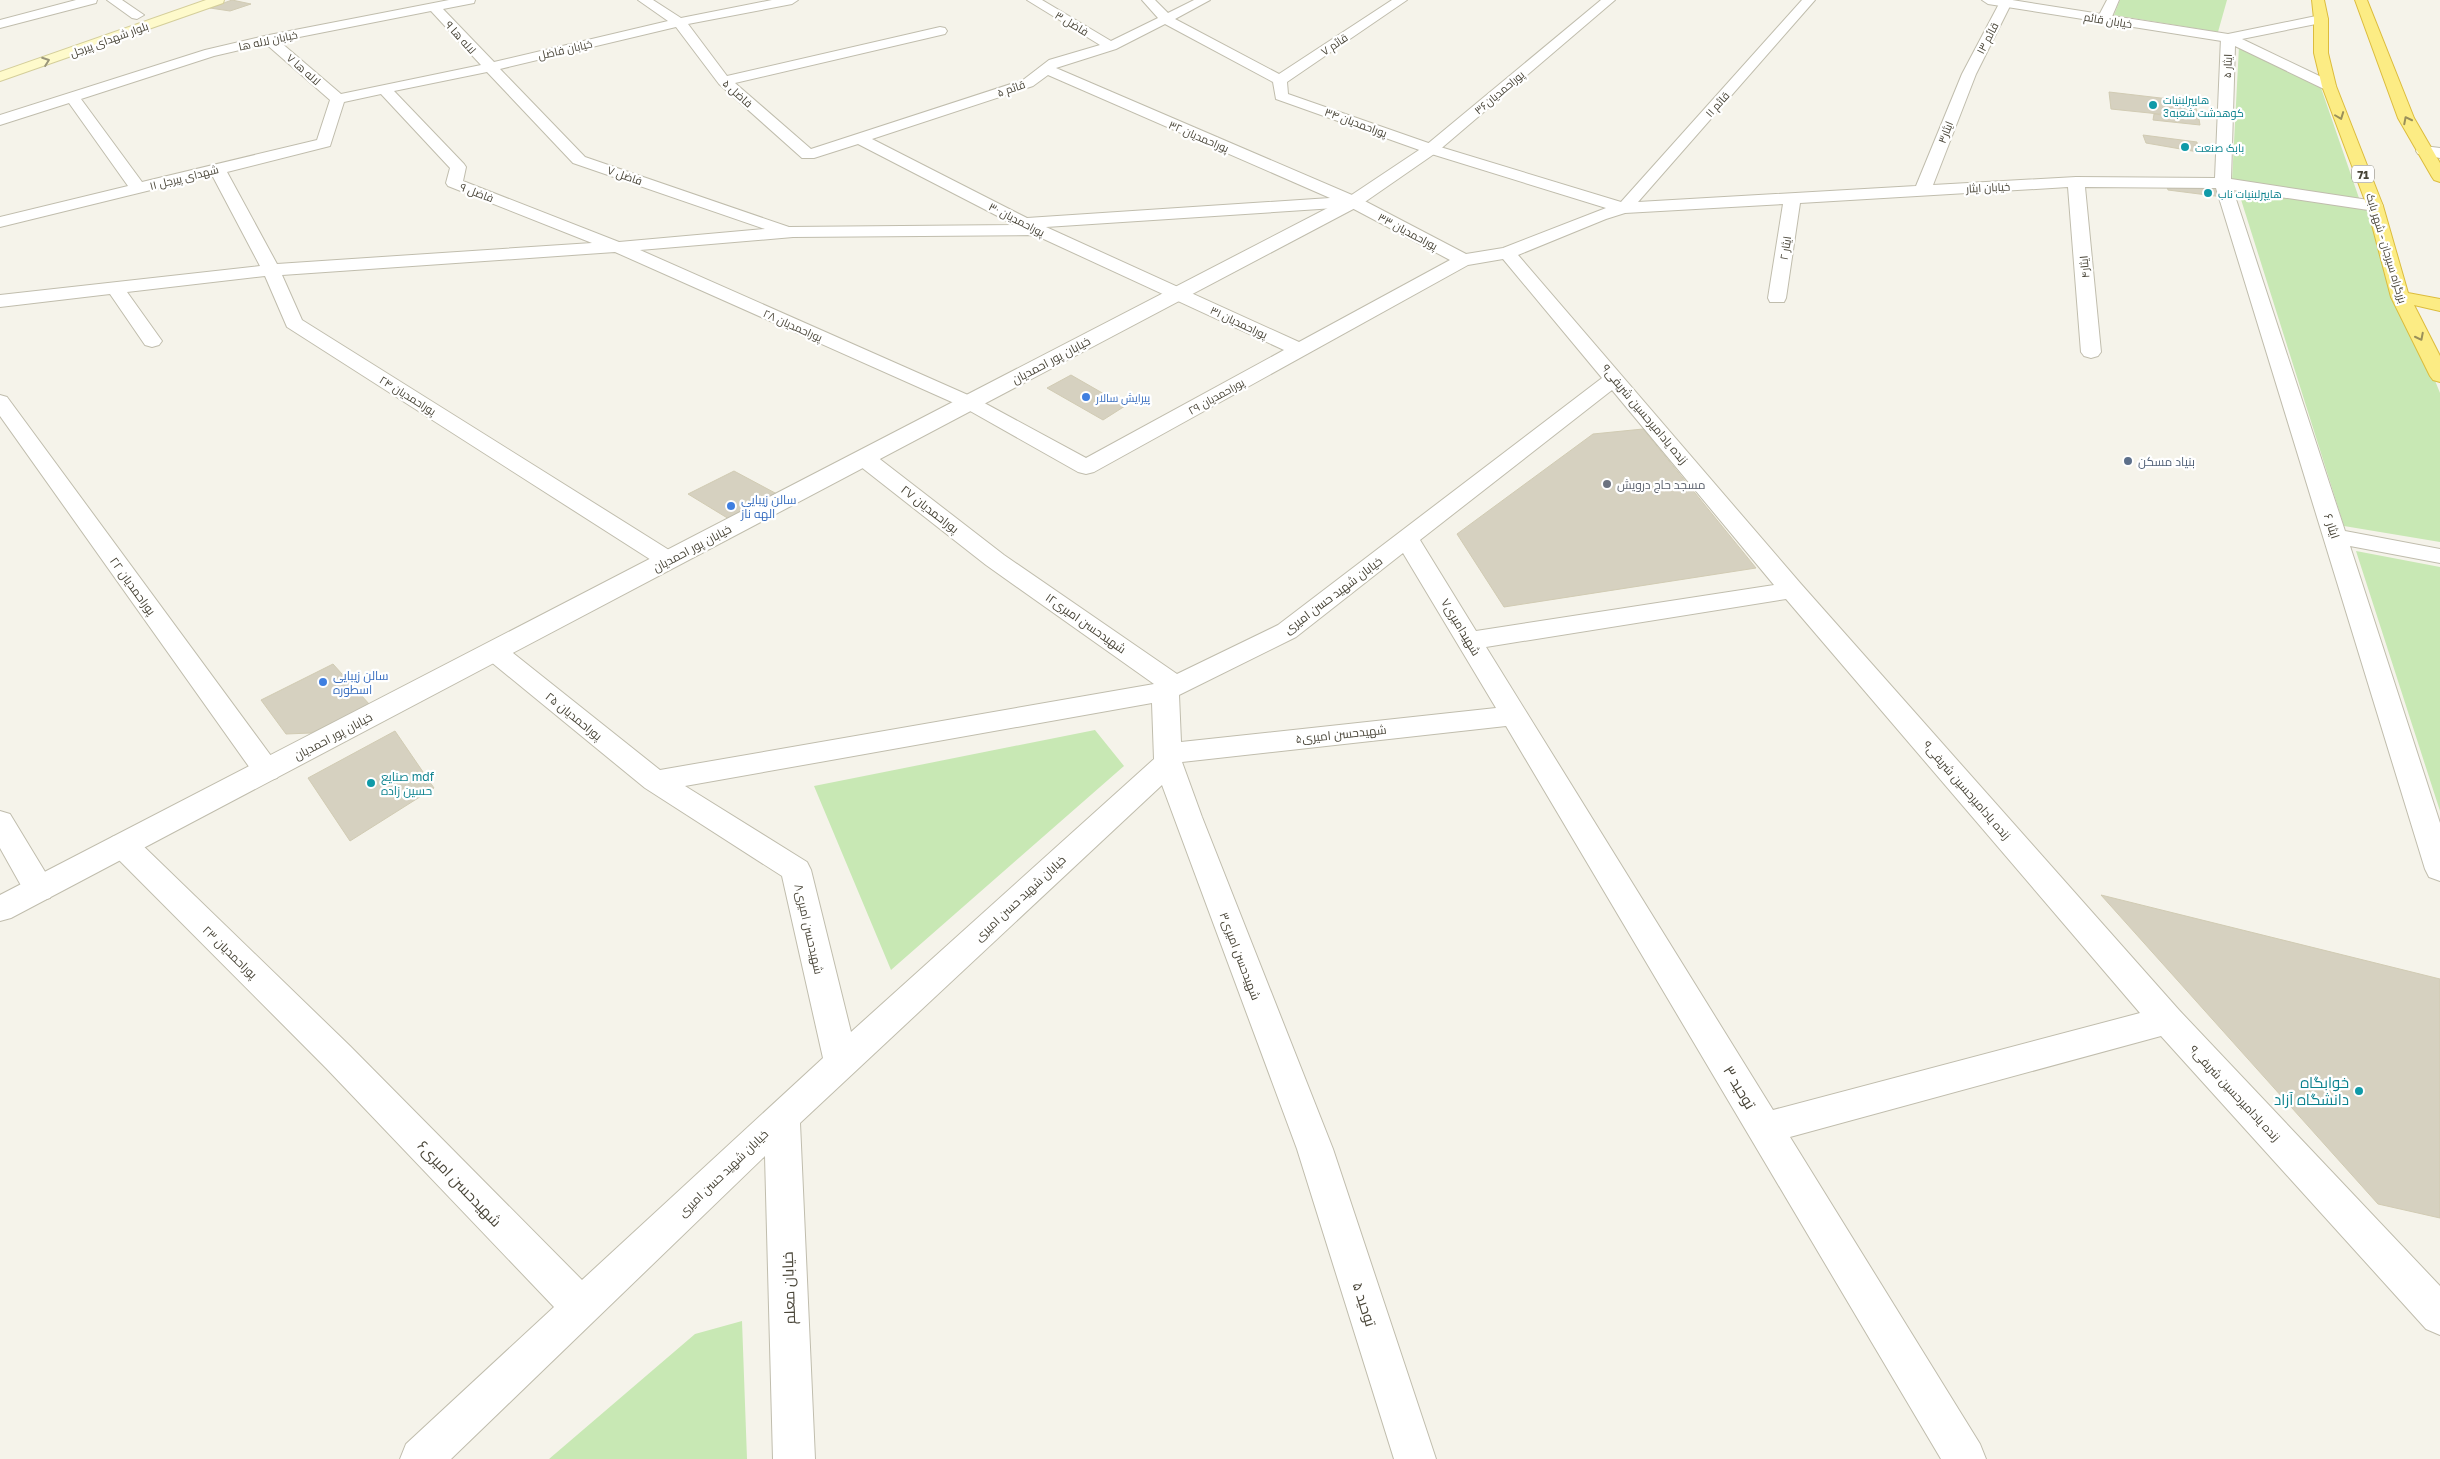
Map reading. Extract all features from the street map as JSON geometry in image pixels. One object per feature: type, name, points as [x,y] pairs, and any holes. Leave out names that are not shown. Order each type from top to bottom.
[{"type":"highway","name":"بزرگراه سیرجان - شهر بابک","points":[[2318,0],[2321,19],[2322,53],[2329,86],[2375,206],[2400,298],[2440,376]]},
{"type":"highway","points":[[2361,0],[2406,118],[2432,152],[2440,178]]},
{"type":"highway","points":[[2400,298],[2440,305]]},
{"type":"main road","name":"بلوار شهدای پیرجل","points":[[0,63],[180,0]]},
{"type":"main road","name":"بلوار شهدای پیرجل","points":[[0,77],[218,0]]},
{"type":"street","points":[[0,24],[91,0]]},
{"type":"street","points":[[113,0],[137,15]]},
{"type":"street","name":"خیابان لاله ها","points":[[71,96],[210,53],[270,39],[469,0]]},
{"type":"street","points":[[644,0],[679,22]]},
{"type":"street","name":"خیابان فاضل","points":[[338,99],[489,67],[679,22],[750,3],[792,0]]},
{"type":"street","name":"فاضل ۳","points":[[1033,0],[1111,46]]},
{"type":"street","points":[[1148,0],[1167,20],[1280,80]]},
{"type":"street","name":"قائم ۵","points":[[808,155],[1028,83],[1054,63],[1111,46],[1167,20],[1204,0]]},
{"type":"street","name":"قائم ۷","points":[[1280,80],[1400,0]]},
{"type":"street","name":"پوراحمدیان۳۶","points":[[1431,149],[1610,0]]},
{"type":"street","name":"قائم ۱۱","points":[[1624,208],[1810,0]]},
{"type":"street","name":"خیابان قائم","points":[[1988,0],[2006,1],[2104,19],[2228,38]]},
{"type":"street","points":[[2104,19],[2113,0]]},
{"type":"street","name":"قائم ۱۳","points":[[1969,74],[2006,1]]},
{"type":"street","name":"لاله ها ۹","points":[[434,7],[489,67]]},
{"type":"street","points":[[0,14],[18,19]]},
{"type":"street","points":[[2228,38],[2321,19]]},
{"type":"street","name":"فاضل ۵","points":[[679,22],[724,80],[808,155]]},
{"type":"street","points":[[724,80],[940,31]]},
{"type":"street","points":[[2228,38],[2329,86]]},
{"type":"street","name":"ایثار ۵","points":[[2223,183],[2228,38]]},
{"type":"street","name":"لاله ها ۷","points":[[270,39],[338,99]]},
{"type":"street","name":"فاضل ۷","points":[[489,67],[579,160],[793,232]]},
{"type":"street","name":"پوراحمدیان ۳۲","points":[[1046,69],[1353,202]]},
{"type":"street","name":"ایثار۳","points":[[1922,190],[1969,74]]},
{"type":"street","name":"پوراحمدیان ۳۴","points":[[1280,80],[1281,96],[1431,149],[1624,208]]},
{"type":"street","name":"فاضل ۹","points":[[384,88],[458,167],[454,183],[617,247]]},
{"type":"street","points":[[0,104],[71,96]]},
{"type":"street","points":[[0,120],[71,96]]},
{"type":"street","points":[[71,96],[139,189]]},
{"type":"street","name":"شهدای پیرجل ۱۱","points":[[0,222],[324,143],[338,99]]},
{"type":"street","name":"پوراحمدیان ۳۰","points":[[858,138],[1031,226],[1179,293]]},
{"type":"street","name":"خیابان پور احمدیان","points":[[0,909],[1353,202],[1431,149]]},
{"type":"street","name":"پوراحمدیان ۲۴","points":[[217,169],[271,270],[294,323],[668,560]]},
{"type":"street","name":"خیابان ایثار","points":[[1507,253],[1600,215],[1624,208],[1922,190],[2076,182],[2223,183],[2375,206]]},
{"type":"street","name":"ایثار۴","points":[[2076,182],[2091,352]]},
{"type":"street","name":"ایثار ۶","points":[[2223,183],[2440,868]]},
{"type":"street","name":"ایثار ۲","points":[[1777,298],[1792,198]]},
{"type":"street","points":[[0,301],[271,270],[617,247],[793,232],[1031,226],[1353,202]]},
{"type":"street","name":"پوراحمدیان ۳۳","points":[[1353,202],[1463,260]]},
{"type":"street","name":"پوراحمدیان ۲۸","points":[[617,247],[970,403]]},
{"type":"street","name":"پوراحمدیان ۲۹","points":[[970,403],[1086,467],[1463,260],[1507,253]]},
{"type":"street","name":"زنده یادامیرحسین شریفی۹","points":[[1507,253],[1615,378],[1792,590],[2167,1020],[2440,1315]]},
{"type":"street","points":[[115,288],[152,342]]},
{"type":"street","name":"پوراحمدیان ۳۱","points":[[1179,293],[1300,350]]},
{"type":"street","name":"خیابان شهید حسن امیری","points":[[655,781],[1171,689],[1287,632],[1615,378]]},
{"type":"street","name":"پوراحمدیان ۲۲","points":[[0,401],[267,771]]},
{"type":"street","name":"پوراحمدیان ۲۷","points":[[864,458],[995,560]]},
{"type":"street","points":[[2335,536],[2440,556]]},
{"type":"street","name":"شهیدامیری۷","points":[[1407,538],[1514,716]]},
{"type":"street","name":"شهیدحسن امیری۱۲","points":[[995,560],[1171,689]]},
{"type":"street","points":[[1469,641],[1792,590]]},
{"type":"street","name":"پوراحمدیان ۲۵","points":[[494,651],[655,781]]},
{"type":"street","points":[[1168,757],[1171,689]]},
{"type":"street","name":"شهیدحسن امیری۵","points":[[1168,757],[1514,716]]},
{"type":"street","name":"توحید ۳","points":[[1514,716],[1964,1459]]},
{"type":"street","name":"خیابان شهید حسن امیری","points":[[421,1459],[782,1117],[1168,757]]},
{"type":"street","name":"شهیدحسن امیری۳","points":[[1168,757],[1190,826],[1315,1149]]},
{"type":"street","name":"شهیدحسن امیری۸","points":[[655,781],[796,870],[840,1063]]},
{"type":"street","points":[[0,822],[39,889]]},
{"type":"street","name":"پوراحمدیان ۲۳","points":[[123,845],[338,1057]]},
{"type":"street","points":[[1764,1128],[2167,1020]]},
{"type":"street","name":"شهیدحسن امیری۶","points":[[338,1057],[582,1308]]},
{"type":"street","name":"خیابان معلم","points":[[782,1117],[794,1459]]},
{"type":"street","name":"توحید ۵","points":[[1315,1149],[1415,1459]]},
{"type":"green space","points":[[2120,0],[2227,0],[2218,32],[2114,15]]},
{"type":"green space","points":[[2239,46],[2320,85],[2360,201],[2232,181]]},
{"type":"green space","points":[[2238,190],[2366,208],[2440,393],[2440,542],[2344,526]]},
{"type":"green space","points":[[2356,551],[2440,567],[2440,811]]},
{"type":"green space","points":[[1095,730],[1124,766],[891,970],[814,786]]},
{"type":"green space","points":[[742,1321],[747,1459],[549,1459],[695,1334]]},
{"type":"building","points":[[232,0],[251,4],[230,11],[210,8]]},
{"type":"building","name":"هایپرلبنیات کوهدشت شعبه3","points":[[2109,92],[2195,102],[2198,118],[2111,109]]},
{"type":"building","points":[[2154,114],[2199,119],[2200,125],[2153,120]]},
{"type":"building","name":"بابک صنعت","points":[[2143,135],[2197,142],[2198,152],[2146,143]]},
{"type":"building","name":"هایپرلبنیات ناب","points":[[2166,184],[2219,185],[2223,197],[2168,190]]},
{"type":"building","name":"پیرایش سالار","points":[[1071,375],[1125,406],[1103,420],[1047,388]]},
{"type":"building","name":"مسجد حاج درویش","points":[[1643,429],[1756,568],[1504,607],[1457,534],[1593,434]]},
{"type":"building","name":"سالن زیبایی الهه ناز","points":[[734,471],[777,494],[729,519],[688,494]]},
{"type":"building","name":"سالن زیبایی اسطوره","points":[[333,664],[370,705],[311,733],[286,734],[261,700]]},
{"type":"building","name":"صنایع mdf حسین زاده","points":[[395,731],[434,788],[350,841],[308,778]]},
{"type":"building","name":"خوابگاه دانشگاه آزاد","points":[[2101,895],[2440,979],[2440,1218],[2378,1204]]},
{"type":"place","name":"هایپرلبنیات کوهدشت شعبه3","points":[[2153,105]]},
{"type":"place","name":"بابک صنعت","points":[[2185,147]]},
{"type":"place","name":"هایپرلبنیات ناب","points":[[2208,193]]},
{"type":"place","name":"پیرایش سالار","points":[[1086,397]]},
{"type":"place","name":"بنیاد مسکن","points":[[2128,461]]},
{"type":"place","name":"مسجد حاج درویش","points":[[1607,484]]},
{"type":"place","name":"سالن زیبایی الهه ناز","points":[[731,506]]},
{"type":"place","name":"سالن زیبایی اسطوره","points":[[323,682]]},
{"type":"place","name":"صنایع mdf حسین زاده","points":[[371,783]]},
{"type":"place","name":"خوابگاه دانشگاه آزاد","points":[[2359,1091]]}]
